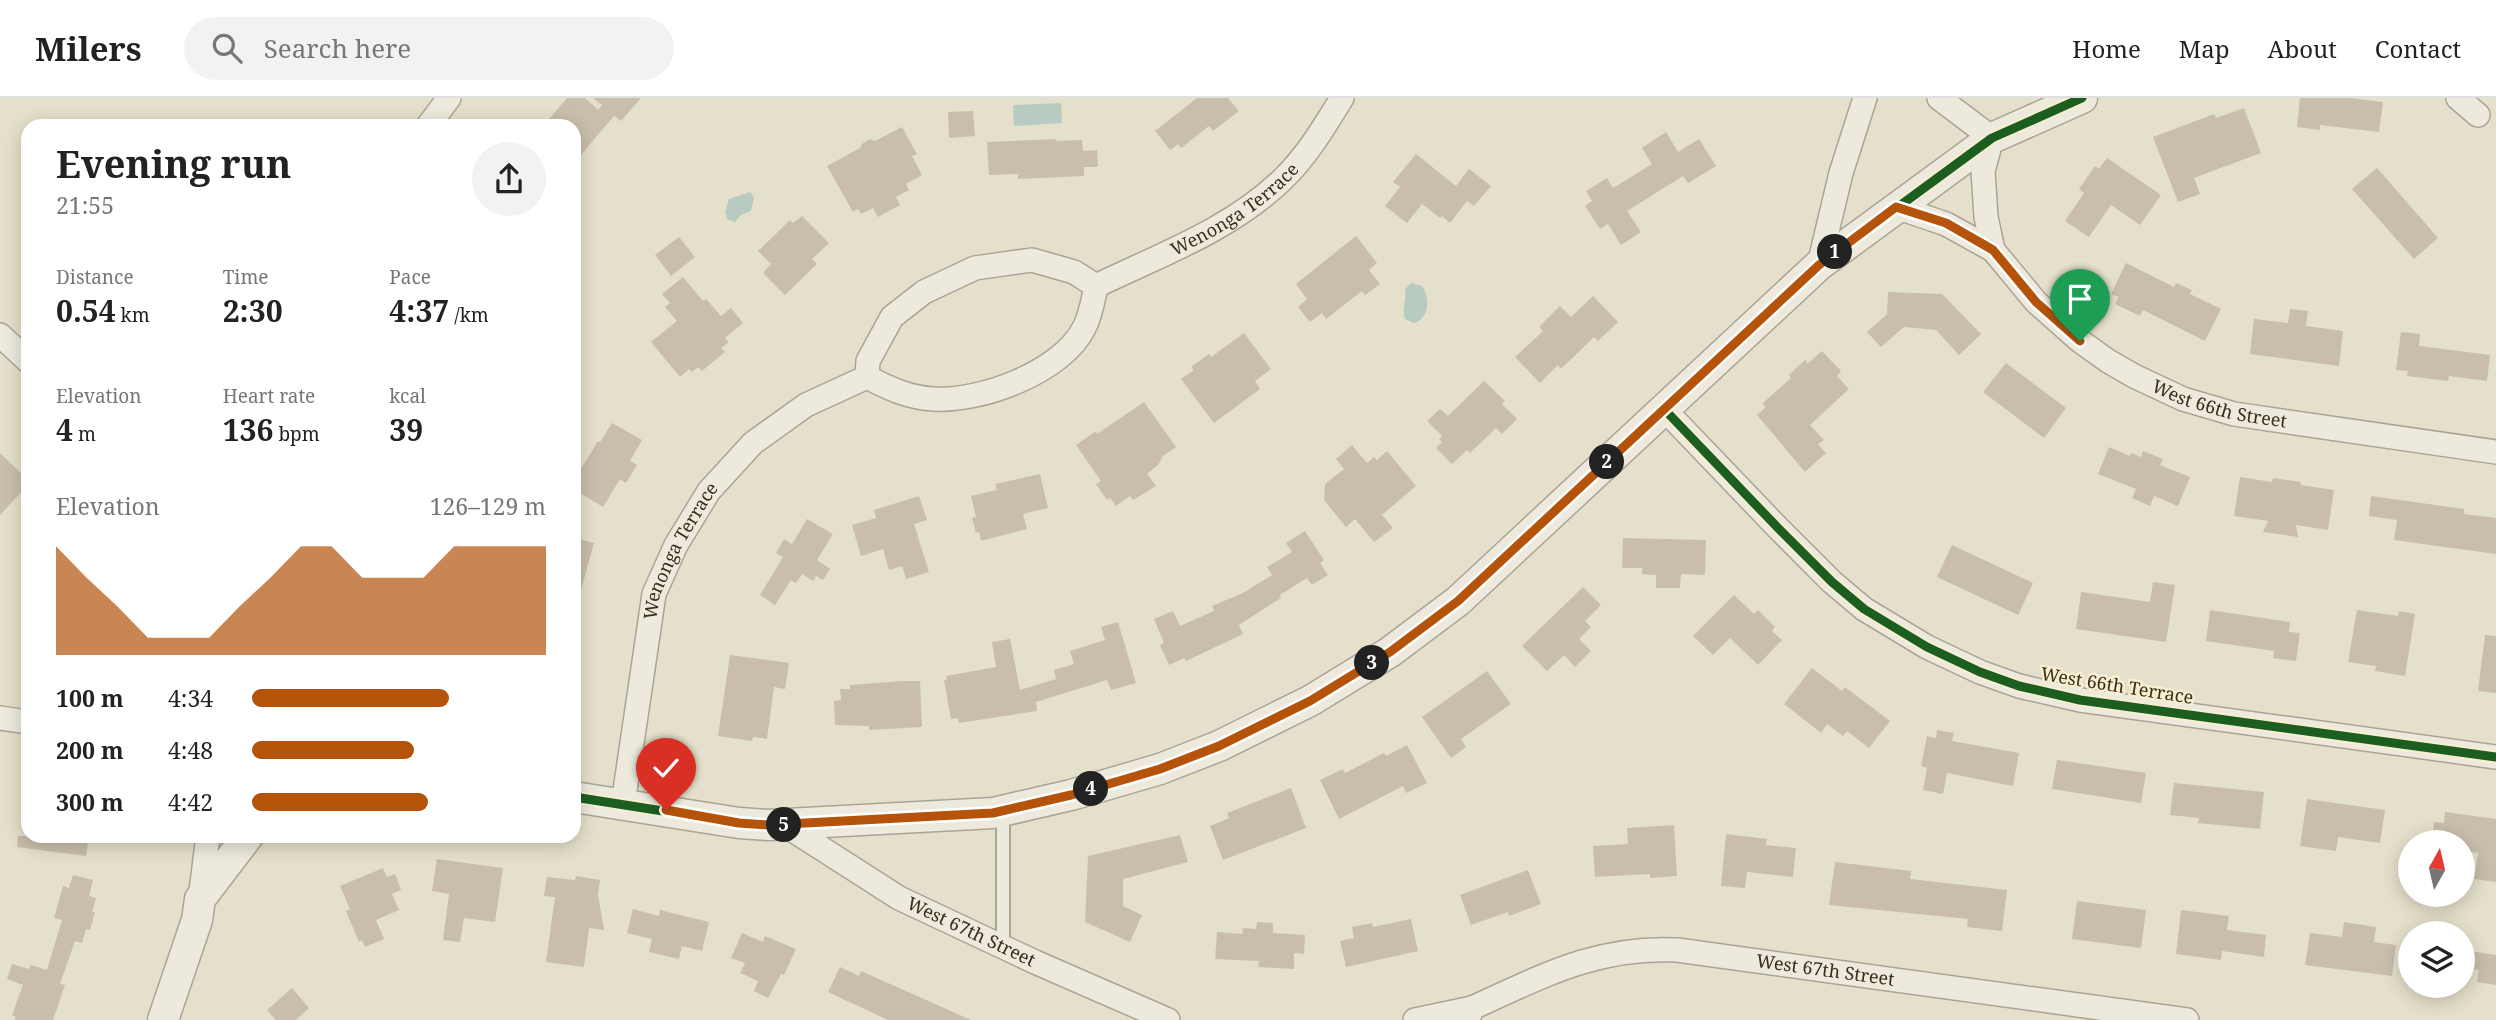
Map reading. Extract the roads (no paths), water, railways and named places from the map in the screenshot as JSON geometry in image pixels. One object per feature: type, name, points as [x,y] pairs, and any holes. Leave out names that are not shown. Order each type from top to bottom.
[{"type":"street","points":[[433,119],[449,98]]},
{"type":"street","name":"Wenonga Terrace","points":[[1096,286],[1230,221],[1258,201],[1299,162],[1342,98]]},
{"type":"street","points":[[1819,265],[1842,173],[1866,98]]},
{"type":"street","points":[[1939,98],[1992,138]]},
{"type":"street","points":[[581,798],[739,823],[785,825],[993,813],[1071,795],[1160,769],[1219,746],[1322,694],[1390,652],[1458,601],[1819,265],[1992,138],[2082,98]]},
{"type":"street","points":[[2458,98],[2478,115]]},
{"type":"street","name":"West 66th Street","points":[[1992,138],[1983,171],[1986,217],[1993,250]]},
{"type":"street","name":"West 66th Street","points":[[1896,207],[1946,223],[1993,250],[2036,302],[2080,341],[2134,376],[2183,399],[2258,419],[2496,452]]},
{"type":"street","points":[[1032,260],[1074,272],[1096,286],[1084,329],[1061,357],[1021,379],[978,395],[934,399],[896,392],[867,377],[868,361],[892,317],[924,292],[975,268],[1032,260]]},
{"type":"street","points":[[0,335],[21,354]]},
{"type":"street","name":"Wenonga Terrace","points":[[624,804],[654,594],[676,545],[709,491],[753,443],[806,405],[867,377]]},
{"type":"street","name":"West 66th Terrace","points":[[1664,409],[1778,528],[1843,591],[1891,627],[1980,672],[2019,686],[2080,699],[2496,757]]},
{"type":"street","points":[[0,718],[21,721]]},
{"type":"street","name":"West 67th Street","points":[[785,825],[899,898],[1168,1020]]},
{"type":"street","points":[[163,1020],[197,920],[207,843]]},
{"type":"street","points":[[200,899],[243,843]]},
{"type":"street","name":"West 67th Street","points":[[1415,1020],[1470,1014],[1541,976],[1592,957],[1634,949],[1677,950],[2187,1020]]},
{"type":"lane","points":[[1003,810],[1003,946]]}]
